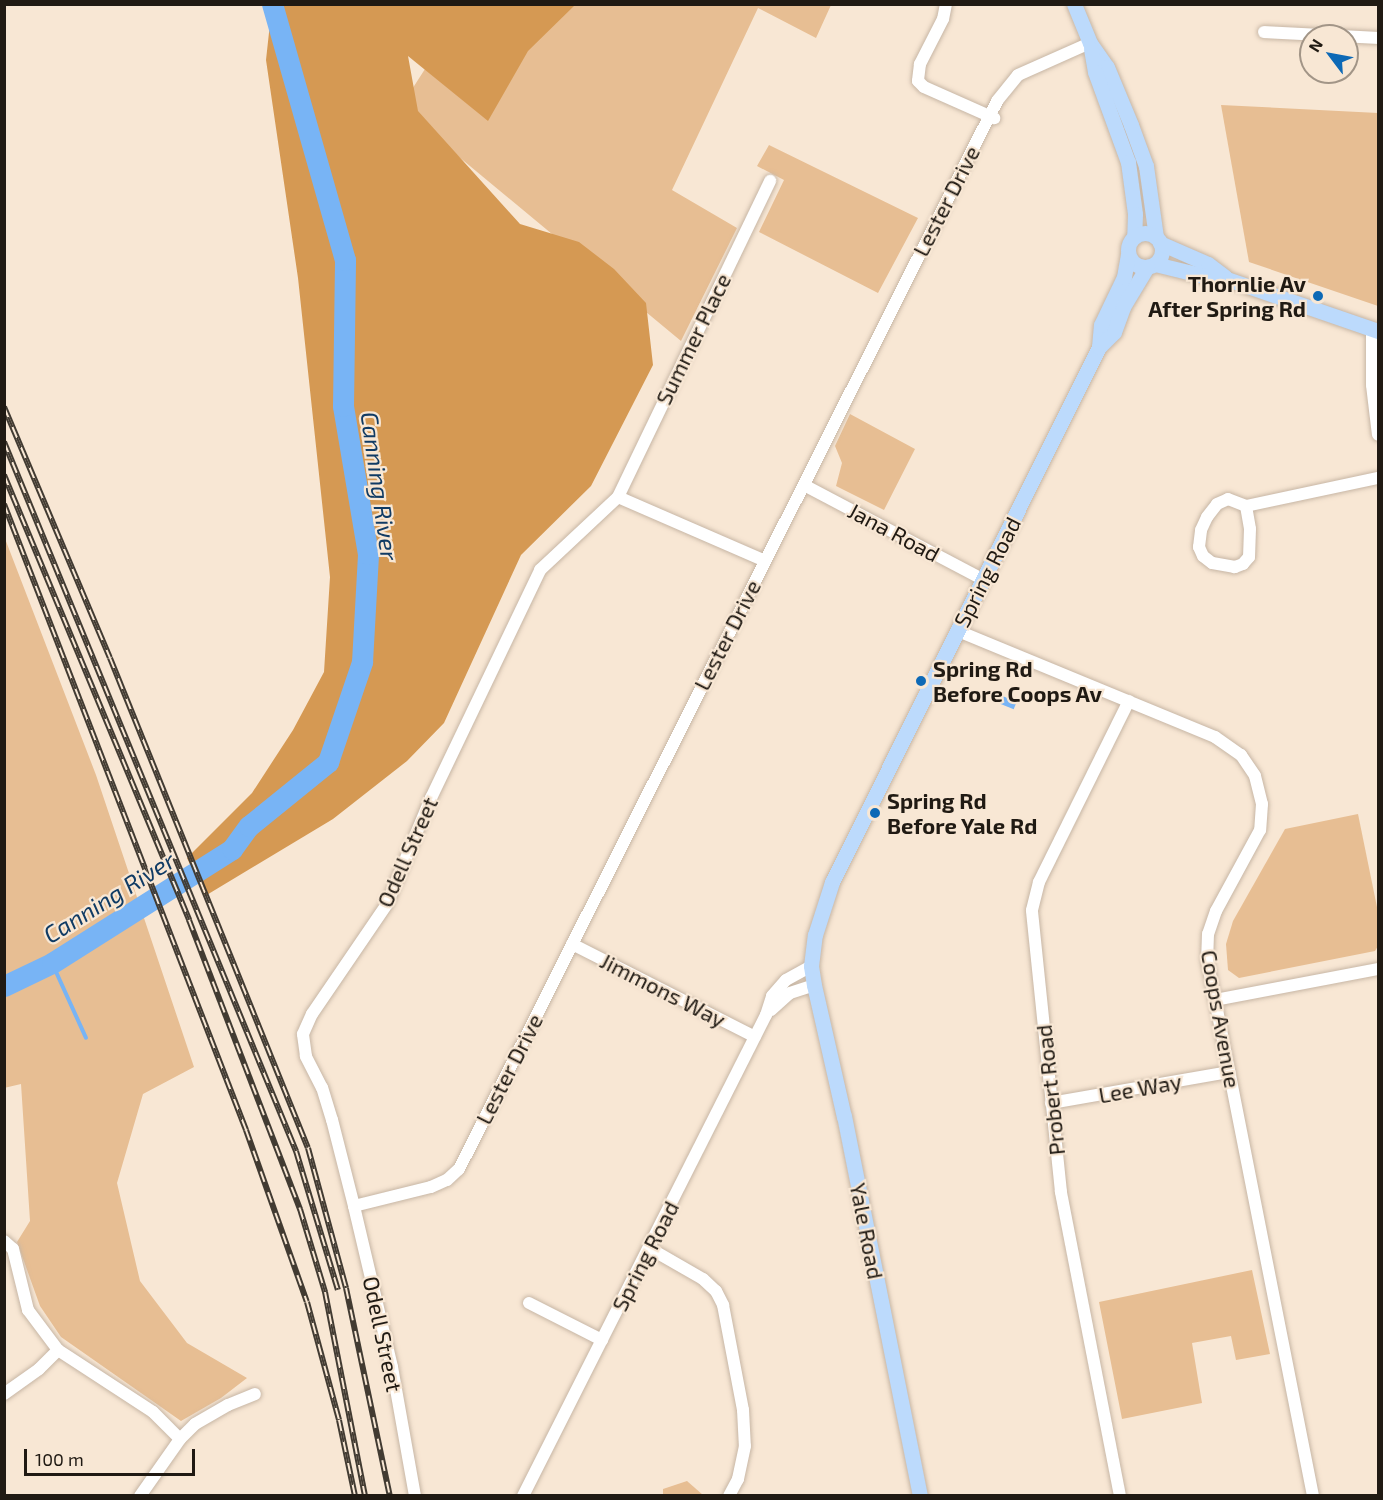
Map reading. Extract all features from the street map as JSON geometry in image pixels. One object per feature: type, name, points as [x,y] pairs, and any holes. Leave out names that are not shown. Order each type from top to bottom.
[{"type":"main road","name":"Spring Road","points":[[1074,4],[1090,43],[1107,68],[1146,166],[1161,254],[1123,307],[1114,332],[1099,346]]},
{"type":"main road","name":"Spring Road","points":[[811,966],[817,927],[832,882],[1099,346],[1101,325],[1124,277],[1129,244],[1134,237],[1135,214],[1128,162],[1095,72],[1090,43]]},
{"type":"main road","points":[[1134,237],[1145,233],[1208,264],[1227,279]]},
{"type":"main road","points":[[1128,254],[1133,263],[1227,279],[1375,331]]},
{"type":"main road","name":"Yale Road","points":[[811,966],[844,1117],[920,1496]]},
{"type":"street","points":[[946,4],[943,19],[920,64],[918,81],[924,87],[992,118]]},
{"type":"street","points":[[1264,32],[1378,38]]},
{"type":"street","name":"Lester Drive","points":[[354,1206],[431,1187],[447,1180],[459,1169],[765,561],[992,118],[997,101],[1018,75],[1090,43]]},
{"type":"street","name":"Summer Place","points":[[618,497],[770,181]]},
{"type":"street","points":[[1375,331],[1372,385],[1378,435]]},
{"type":"street","points":[[1372,385],[1378,364]]},
{"type":"street","points":[[1246,506],[1251,545],[1247,560],[1239,566],[1229,568],[1207,560],[1200,552],[1200,536],[1213,508],[1228,499],[1246,506],[1378,478]]},
{"type":"street","name":"Jana Road","points":[[804,485],[984,580]]},
{"type":"street","points":[[618,497],[765,561]]},
{"type":"street","name":"Odell Street","points":[[415,1496],[392,1367],[354,1206],[322,1088],[306,1056],[303,1034],[312,1014],[387,904],[431,798],[540,570],[618,497]]},
{"type":"street","name":"Coops Avenue","points":[[958,631],[1215,737],[1233,748],[1252,769],[1262,804],[1260,830],[1216,911],[1208,934],[1207,959],[1313,1496]]},
{"type":"street","name":"Probert Road","points":[[1120,1496],[1061,1192],[1033,925],[1033,899],[1039,882],[1129,701]]},
{"type":"street","name":"Jimmons Way","points":[[572,944],[755,1037]]},
{"type":"street","name":"Spring Road","points":[[523,1496],[766,1015],[772,996],[786,980],[811,966]]},
{"type":"street","points":[[1215,1000],[1378,969]]},
{"type":"street","name":"Spring Road","points":[[766,1015],[780,999],[814,985]]},
{"type":"street","name":"Lee Way","points":[[1051,1103],[1229,1072]]},
{"type":"street","points":[[4,1241],[13,1249],[28,1310],[58,1350],[153,1412],[180,1439]]},
{"type":"street","points":[[649,1248],[703,1279],[716,1291],[723,1305],[743,1410],[745,1446],[738,1479],[729,1496]]},
{"type":"street","points":[[529,1303],[602,1340]]},
{"type":"street","points":[[4,1394],[39,1369],[58,1350]]},
{"type":"street","points":[[140,1496],[180,1439],[203,1419],[228,1405],[255,1395]]},
{"type":"shaded area","points":[[272,5],[575,5],[528,51],[488,121],[408,56],[418,111],[520,224],[579,242],[614,269],[646,303],[653,365],[591,486],[521,555],[444,723],[407,761],[333,819],[205,896],[187,858],[252,793],[293,730],[324,672],[330,577],[298,278],[266,60]]},
{"type":"shaded area","points":[[466,5],[831,5],[816,38],[758,8],[672,190],[737,228],[681,341],[400,108]]},
{"type":"shaded area","points":[[1221,105],[1378,113],[1378,306],[1249,262]]},
{"type":"shaded area","points":[[769,145],[918,218],[878,293],[759,232],[784,180],[757,166]]},
{"type":"shaded area","points":[[850,414],[915,449],[884,510],[836,486],[842,463],[835,446]]},
{"type":"shaded area","points":[[4,536],[96,775],[194,1067],[143,1094],[117,1183],[140,1281],[187,1343],[247,1378],[221,1398],[181,1421],[61,1337],[40,1306],[17,1242],[30,1221],[21,1084],[4,1088]]},
{"type":"shaded area","points":[[1358,814],[1378,912],[1378,946],[1375,951],[1239,978],[1228,970],[1226,944],[1233,921],[1285,829]]},
{"type":"shaded area","points":[[1252,1270],[1270,1354],[1236,1360],[1231,1336],[1192,1343],[1202,1403],[1122,1419],[1099,1302]]},
{"type":"shaded area","points":[[687,1481],[703,1495],[663,1494],[663,1489]]},
{"type":"water","points":[[1000,695],[1017,702],[1014,709],[997,702]]},
{"type":"waterway","name":"Canning River","points":[[4,986],[52,963],[232,849],[249,826],[328,762],[362,662],[368,554],[343,406],[345,260],[272,4]]},
{"type":"waterway","points":[[52,963],[86,1038]]},
{"type":"railway","points":[[4,407],[110,658],[308,1148],[346,1288],[390,1496]]},
{"type":"railway","points":[[4,442],[296,1151],[338,1290]]},
{"type":"railway","points":[[4,475],[189,920],[300,1209],[325,1292],[365,1496]]},
{"type":"railway","points":[[4,504],[246,1130],[307,1302],[339,1420],[355,1496]]},
{"type":"place","name":"Thornlie Av After Spring Rd","points":[[1318,296]]},
{"type":"place","name":"Spring Rd Before Coops Av","points":[[921,681]]},
{"type":"place","name":"Spring Rd Before Yale Rd","points":[[875,813]]}]
